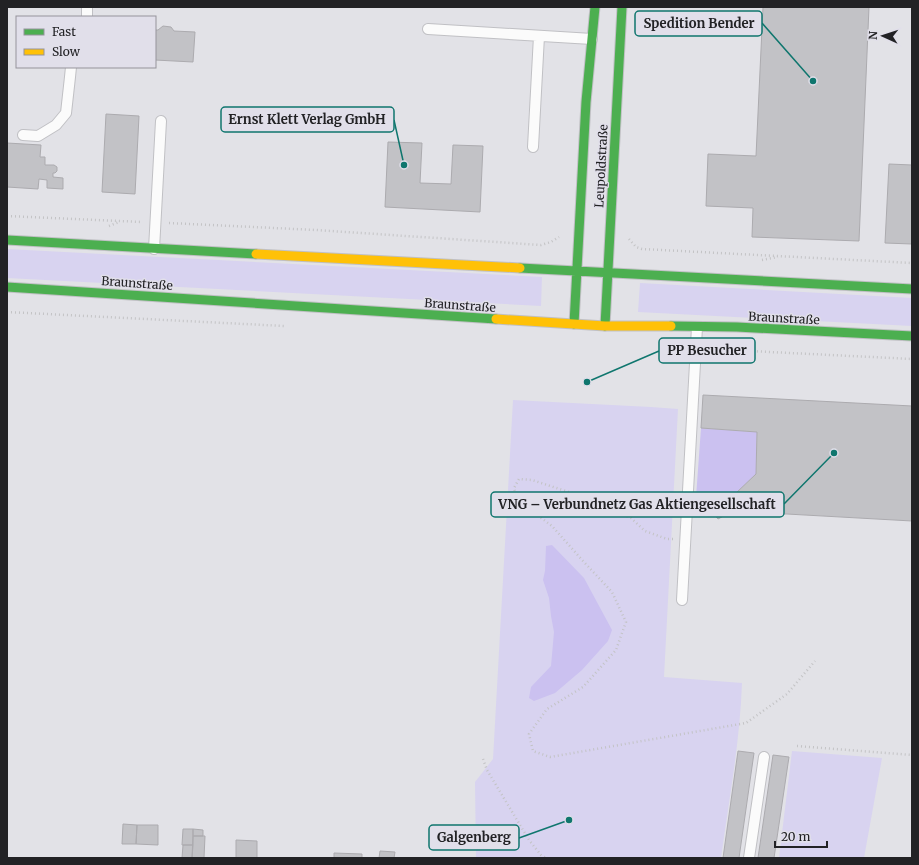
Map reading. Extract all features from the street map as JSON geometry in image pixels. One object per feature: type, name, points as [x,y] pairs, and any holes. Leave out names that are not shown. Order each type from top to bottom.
[{"type":"main road","name":"Leupoldstraße","points":[[574,324],[586,102],[596,7]]},
{"type":"main road","name":"Leupoldstraße","points":[[605,326],[622,7]]},
{"type":"main road","points":[[7,240],[912,289]]},
{"type":"main road","name":"Braunstraße","points":[[7,287],[605,326],[736,327],[912,336]]},
{"type":"lane","points":[[428,29],[592,39]]},
{"type":"lane","points":[[533,147],[540,36]]},
{"type":"lane","points":[[23,135],[38,136],[56,125],[66,114],[72,68]]},
{"type":"lane","points":[[154,249],[161,121]]},
{"type":"lane","points":[[682,600],[697,327]]},
{"type":"lane","points":[[749,858],[764,757]]},
{"type":"path","points":[[7,216],[316,230],[541,245],[551,242]]},
{"type":"path","points":[[628,238],[636,247],[642,249],[912,263]]},
{"type":"path","points":[[7,312],[285,326]]},
{"type":"path","points":[[685,538],[667,539],[646,531],[631,518],[587,498],[532,480],[519,479],[514,488],[517,500],[552,526],[582,561],[612,592],[626,622],[616,650],[612,656],[582,687],[547,709],[529,734],[533,751],[550,757],[746,723],[787,694],[816,661]]},
{"type":"path","points":[[797,746],[912,755]]},
{"type":"path","points":[[483,759],[487,770],[530,840],[541,855],[546,858]]},
{"type":"shaded area","points":[[7,249],[542,277],[541,306],[7,278]]},
{"type":"shaded area","points":[[640,283],[912,298],[912,326],[638,312]]},
{"type":"shaded area","points":[[513,400],[678,409],[664,677],[742,683],[737,749],[721,858],[476,858],[475,782],[493,759]]},
{"type":"shaded area","points":[[701,428],[757,432],[756,474],[717,512],[695,511]]},
{"type":"shaded area","points":[[552,545],[584,578],[612,630],[608,641],[582,670],[555,693],[534,701],[529,698],[531,687],[551,666],[554,632],[549,598],[543,580],[545,571],[546,546]]},
{"type":"shaded area","points":[[792,751],[882,758],[864,858],[779,858]]},
{"type":"building","points":[[763,7],[869,7],[859,241],[752,237],[753,208],[706,206],[708,154],[756,156]]},
{"type":"building","points":[[163,26],[171,27],[174,31],[195,32],[193,62],[156,60],[156,30]]},
{"type":"building","points":[[106,114],[139,116],[135,194],[102,192]]},
{"type":"building","points":[[388,142],[422,143],[420,183],[451,184],[453,145],[483,146],[480,212],[385,207]]},
{"type":"building","points":[[7,143],[41,145],[40,157],[45,157],[45,165],[54,165],[57,167],[57,171],[53,173],[53,177],[63,178],[63,189],[47,188],[47,180],[39,179],[38,189],[7,187]]},
{"type":"building","points":[[889,164],[912,165],[912,244],[885,243]]},
{"type":"building","points":[[703,395],[912,406],[912,521],[733,511],[718,519],[714,514],[756,474],[757,432],[701,428]]},
{"type":"building","points":[[738,751],[754,753],[739,858],[723,858]]},
{"type":"building","points":[[773,755],[789,757],[774,858],[758,858]]},
{"type":"building","points":[[123,824],[137,825],[136,844],[122,844]]},
{"type":"building","points":[[137,825],[158,825],[158,845],[136,844]]},
{"type":"building","points":[[183,829],[193,829],[193,845],[182,845]]},
{"type":"building","points":[[193,829],[203,830],[203,836],[193,836]]},
{"type":"building","points":[[193,836],[205,836],[204,858],[192,858]]},
{"type":"building","points":[[236,840],[257,841],[257,858],[236,858]]},
{"type":"building","points":[[183,845],[193,845],[192,858],[182,858]]},
{"type":"building","points":[[380,851],[395,852],[394,858],[379,858]]},
{"type":"building","points":[[334,853],[362,854],[362,858],[334,858]]},
{"type":"traffic: fast","points":[[574,324],[586,102],[595,7]]},
{"type":"traffic: fast","points":[[605,326],[622,7]]},
{"type":"traffic: fast","points":[[7,240],[256,254]]},
{"type":"traffic: fast","points":[[520,268],[912,289]]},
{"type":"traffic: fast","points":[[7,287],[496,319]]},
{"type":"traffic: fast","points":[[671,326],[737,327],[912,336]]},
{"type":"traffic: slow","points":[[256,254],[520,268]]},
{"type":"traffic: slow","points":[[496,319],[605,326],[671,326]]},
{"type":"place","name":"Spedition Bender","points":[[813,81]]},
{"type":"place","name":"Ernst Klett Verlag GmbH","points":[[404,165]]},
{"type":"place","name":"PP Besucher","points":[[587,382]]},
{"type":"place","name":"VNG – Verbundnetz Gas Aktiengesellschaft","points":[[834,453]]},
{"type":"place","name":"Galgenberg","points":[[569,820]]}]
